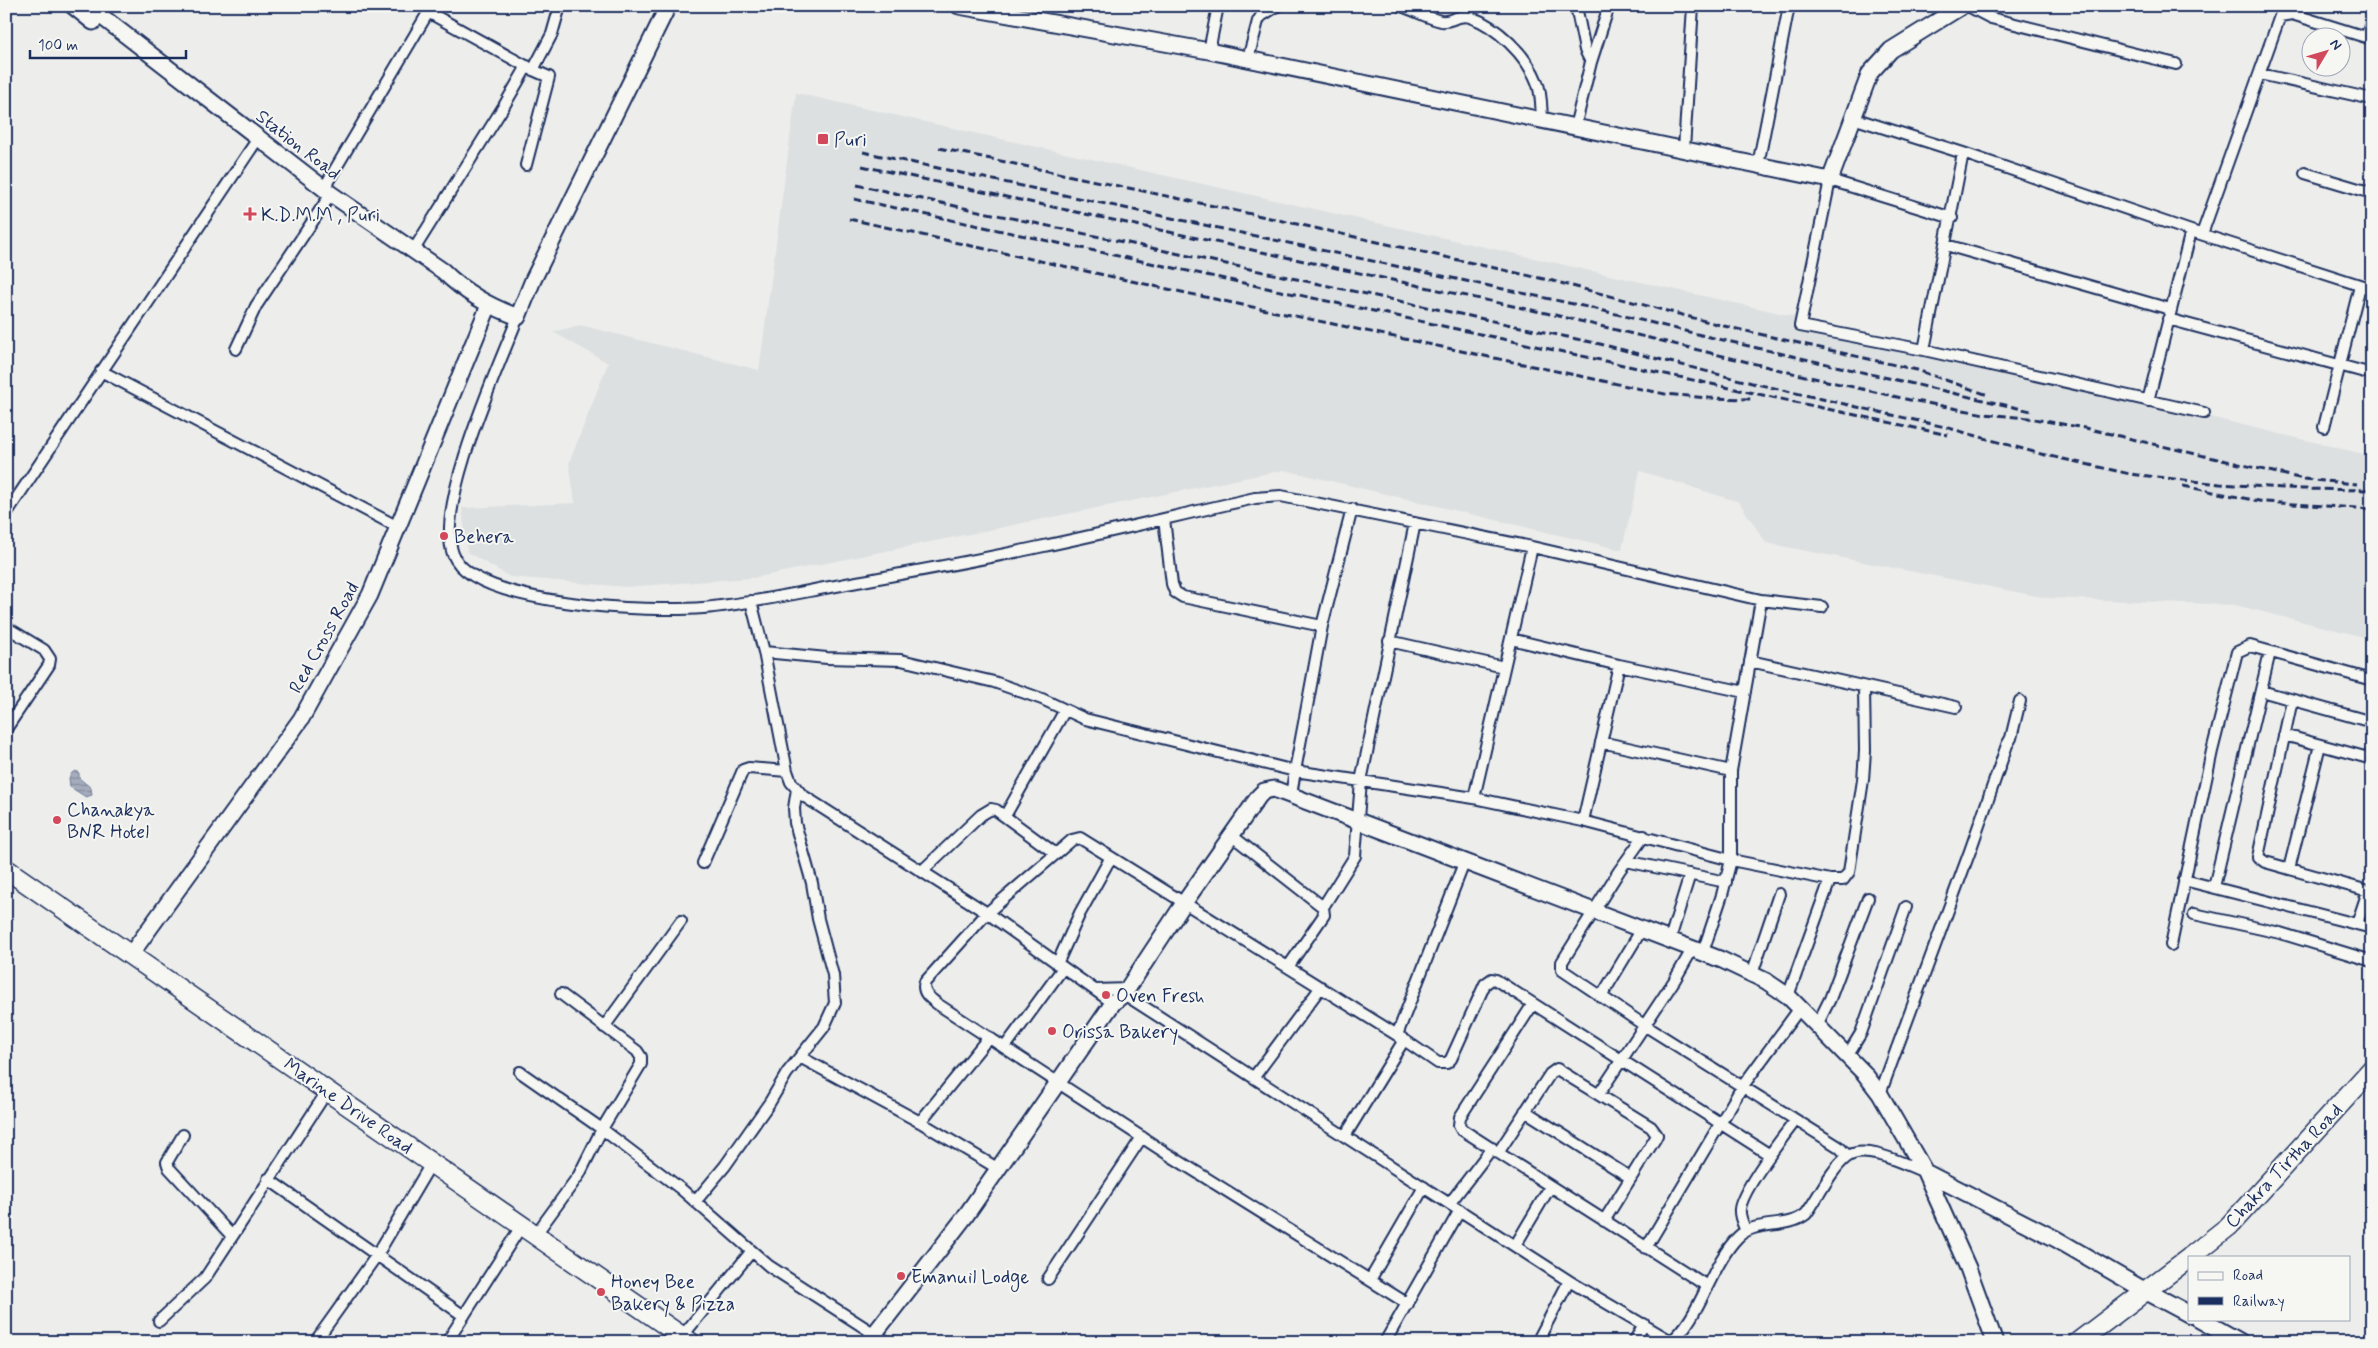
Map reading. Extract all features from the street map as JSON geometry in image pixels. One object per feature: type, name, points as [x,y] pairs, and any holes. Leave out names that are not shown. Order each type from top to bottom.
[{"type":"highway","name":"Marine Drive Road","points":[[6,868],[432,1162],[683,1340]]},
{"type":"highway","name":"Chakra Tirtha Road","points":[[2191,1256],[2229,1226],[2372,1070]]},
{"type":"highway","name":"Chakra Tirtha Road","points":[[2078,1342],[2188,1258]]},
{"type":"main road","points":[[74,6],[256,141]]},
{"type":"main road","name":"Station Road","points":[[88,6],[256,141],[328,194],[443,271],[458,286],[489,306],[518,317]]},
{"type":"main road","points":[[518,317],[545,254],[668,6]]},
{"type":"main road","points":[[959,6],[1248,58],[1830,180],[1870,73],[1880,60],[1905,40],[1962,6]]},
{"type":"main road","points":[[328,194],[437,278],[458,286]]},
{"type":"main road","name":"Red Cross Road","points":[[131,954],[301,719],[370,595],[489,306]]},
{"type":"main road","points":[[877,1339],[962,1221],[1058,1081],[1122,995],[1231,835],[1264,791],[1274,789],[1464,863],[1698,950],[1752,974],[1788,996],[1847,1056],[1880,1094],[1925,1172],[1968,1268],[1995,1342]]},
{"type":"main road","points":[[1925,1172],[2056,1239],[2188,1313]]},
{"type":"main road","points":[[2201,1320],[2240,1342]]},
{"type":"street","points":[[413,251],[552,34],[560,6]]},
{"type":"street","points":[[1209,51],[1218,6]]},
{"type":"street","points":[[1248,58],[1258,21],[1261,16],[1277,6]]},
{"type":"street","points":[[1401,6],[1441,21],[1463,15],[1471,17],[1491,28],[1513,48],[1532,73],[1541,98],[1542,120]]},
{"type":"street","points":[[1576,6],[1585,50],[1591,62]]},
{"type":"street","points":[[1575,127],[1591,62],[1609,6]]},
{"type":"street","points":[[1684,150],[1693,6]]},
{"type":"street","points":[[1758,165],[1789,6]]},
{"type":"street","points":[[1968,6],[1991,18],[2176,64]]},
{"type":"street","points":[[236,349],[256,306],[328,194],[430,9],[530,68],[549,77],[526,165]]},
{"type":"street","points":[[2202,234],[2260,74],[2277,20],[2285,14],[2292,14],[2369,38],[2372,21]]},
{"type":"street","points":[[2260,74],[2372,99]]},
{"type":"street","points":[[1853,118],[1964,153],[2191,232],[2372,289]]},
{"type":"street","points":[[6,514],[256,141]]},
{"type":"street","points":[[1924,350],[1964,153]]},
{"type":"street","points":[[2305,173],[2372,193]]},
{"type":"street","points":[[1952,218],[1830,180],[1800,326],[1924,350],[2204,413]]},
{"type":"street","points":[[2148,401],[2191,232]]},
{"type":"street","points":[[1946,245],[2372,374]]},
{"type":"street","points":[[2324,427],[2360,286]]},
{"type":"street","points":[[518,317],[459,474],[450,522],[450,538],[454,556],[468,573],[487,585],[524,595],[579,605],[702,608],[750,601],[1038,548],[1255,498],[1282,496],[1532,547],[1761,600],[1822,607]]},
{"type":"street","points":[[102,372],[398,527]]},
{"type":"street","points":[[1291,795],[1322,626],[1352,510]]},
{"type":"street","points":[[1164,519],[1172,584],[1175,592],[1183,597],[1322,626]]},
{"type":"street","points":[[1288,967],[1324,915],[1323,907],[1355,856],[1361,781],[1415,523]]},
{"type":"street","points":[[1474,798],[1532,547]]},
{"type":"street","points":[[1599,1094],[1644,1025],[1698,950],[1726,882],[1731,860],[1731,771],[1761,600]]},
{"type":"street","points":[[750,601],[764,652],[787,771],[796,789],[987,913],[1095,990],[1122,995],[1254,1077],[1568,1281],[1671,1341],[1684,1328],[1726,1250],[1746,1231],[1799,1219],[1806,1214],[1839,1164],[1848,1156],[1857,1153],[1876,1153],[1925,1172]]},
{"type":"street","points":[[6,627],[44,650],[50,659],[49,665],[6,728]]},
{"type":"street","points":[[1511,639],[1619,665],[1745,692]]},
{"type":"street","points":[[1389,641],[1504,667]]},
{"type":"street","points":[[2171,945],[2234,658],[2242,648],[2250,646],[2372,680]]},
{"type":"street","points":[[764,652],[827,658],[902,660],[994,682],[1086,719],[1295,770],[1474,798],[1583,820],[1731,860],[1830,880],[1843,880],[1849,872],[1864,780],[1864,688]]},
{"type":"street","points":[[2214,887],[2270,652]]},
{"type":"street","points":[[1750,661],[1864,688],[1956,707]]},
{"type":"street","points":[[1583,820],[1619,665]]},
{"type":"street","points":[[2261,691],[2372,722]]},
{"type":"street","points":[[2292,700],[2257,852],[2261,860],[2370,891],[2357,924]]},
{"type":"street","points":[[1880,1094],[1970,851],[2006,745],[2011,738],[2020,701]]},
{"type":"street","points":[[1005,816],[1065,710]]},
{"type":"street","points":[[2284,735],[2372,759]]},
{"type":"street","points":[[1601,742],[1731,771]]},
{"type":"street","points":[[2289,869],[2320,745]]},
{"type":"street","points":[[703,863],[743,770],[787,771]]},
{"type":"street","points":[[695,1202],[725,1166],[831,1015],[836,990],[818,919],[812,883],[795,823],[796,789]]},
{"type":"street","points":[[922,871],[986,811],[996,810],[1056,854]]},
{"type":"street","points":[[1231,835],[1323,907]]},
{"type":"street","points":[[1644,836],[1626,861],[1560,966],[1566,974],[1795,1121],[1839,1147],[1848,1156]]},
{"type":"street","points":[[1408,1304],[1142,1137],[939,1005],[929,997],[923,987],[987,913],[1072,840],[1080,838],[1401,1037],[1438,1063],[1447,1063],[1451,1059],[1484,984],[1492,978],[1770,1155]]},
{"type":"street","points":[[1005,1047],[1060,966],[1080,913],[1111,857]]},
{"type":"street","points":[[1626,861],[1726,882]]},
{"type":"street","points":[[1345,1136],[1401,1037],[1464,863]]},
{"type":"street","points":[[1670,939],[1690,874]]},
{"type":"street","points":[[1788,996],[1830,880]]},
{"type":"street","points":[[2184,880],[2372,928]]},
{"type":"street","points":[[1752,974],[1779,894]]},
{"type":"street","points":[[1816,1025],[1830,999],[1868,898]]},
{"type":"street","points":[[1847,1056],[1861,1033],[1906,907]]},
{"type":"street","points":[[2194,914],[2280,933],[2372,961]]},
{"type":"street","points":[[604,1027],[681,921]]},
{"type":"street","points":[[1601,996],[1642,929]]},
{"type":"street","points":[[1254,1077],[1321,987]]},
{"type":"street","points":[[1095,990],[1122,995]]},
{"type":"street","points":[[448,1342],[464,1316],[529,1230],[579,1175],[602,1129],[641,1064],[641,1057],[637,1051],[561,994]]},
{"type":"street","points":[[1533,1004],[1459,1121],[1461,1129],[1707,1286]]},
{"type":"street","points":[[1646,1248],[1742,1087],[1800,1008]]},
{"type":"street","points":[[920,1122],[989,1037]]},
{"type":"street","points":[[800,1057],[920,1122],[997,1168]]},
{"type":"street","points":[[1450,1203],[1495,1151],[1526,1111],[1550,1074],[1556,1069],[1651,1127],[1657,1134],[1604,1221]]},
{"type":"street","points":[[520,1072],[602,1129],[695,1202],[769,1266],[877,1339]]},
{"type":"street","points":[[159,1320],[204,1278],[328,1090]]},
{"type":"street","points":[[1526,1111],[1631,1178]]},
{"type":"street","points":[[1746,1231],[1740,1210],[1742,1201],[1770,1155],[1795,1121]]},
{"type":"street","points":[[183,1135],[167,1162],[169,1168],[231,1235]]},
{"type":"street","points":[[1048,1280],[1142,1137]]},
{"type":"street","points":[[314,1342],[377,1255],[432,1162]]},
{"type":"street","points":[[268,1179],[464,1316]]},
{"type":"street","points":[[1370,1280],[1424,1187]]},
{"type":"street","points":[[1515,1246],[1550,1187]]},
{"type":"street","points":[[1385,1342],[1460,1210]]},
{"type":"street","points":[[683,1340],[751,1252]]},
{"type":"street","points":[[1538,1342],[1568,1281]]},
{"type":"street","points":[[1634,1342],[1644,1324]]},
{"type":"shaded area","points":[[796,93],[1771,311],[2372,456],[2372,639],[2235,605],[2047,598],[1766,543],[1739,502],[1640,471],[1622,550],[1284,470],[753,578],[625,587],[510,577],[467,552],[462,508],[575,503],[569,463],[608,363],[553,332],[580,325],[759,370]]},
{"type":"water","points":[[75,771],[79,773],[79,778],[91,788],[92,795],[86,797],[70,787],[69,778]]},
{"type":"railway","points":[[939,148],[1261,216],[1553,281],[1724,326],[1917,370],[1988,395]]},
{"type":"railway","points":[[863,152],[1592,308],[2031,411]]},
{"type":"railway","points":[[862,166],[1555,315],[1910,400],[1985,414],[2028,418],[2085,428],[2303,479],[2357,484]]},
{"type":"railway","points":[[857,185],[1600,344],[1752,383],[1945,427],[2041,454],[2130,474],[2220,484],[2302,489],[2372,490]]},
{"type":"railway","points":[[854,199],[1948,435]]},
{"type":"railway","points":[[849,219],[1186,293],[1665,394],[1751,399]]},
{"type":"railway","points":[[2183,486],[2264,502],[2372,509]]},
{"type":"place","name":"Puri","points":[[823,139]]},
{"type":"place","name":"K.D.M.M , Puri","points":[[250,214]]},
{"type":"place","name":"Behera","points":[[444,536]]},
{"type":"place","name":"Chanakya BNR Hotel","points":[[57,820]]},
{"type":"place","name":"Oven Fresh","points":[[1106,995]]},
{"type":"place","name":"Orissa Bakery","points":[[1052,1031]]},
{"type":"place","name":"Emanuil Lodge","points":[[901,1276]]},
{"type":"place","name":"Honey Bee Bakery & Pizza","points":[[601,1292]]}]
